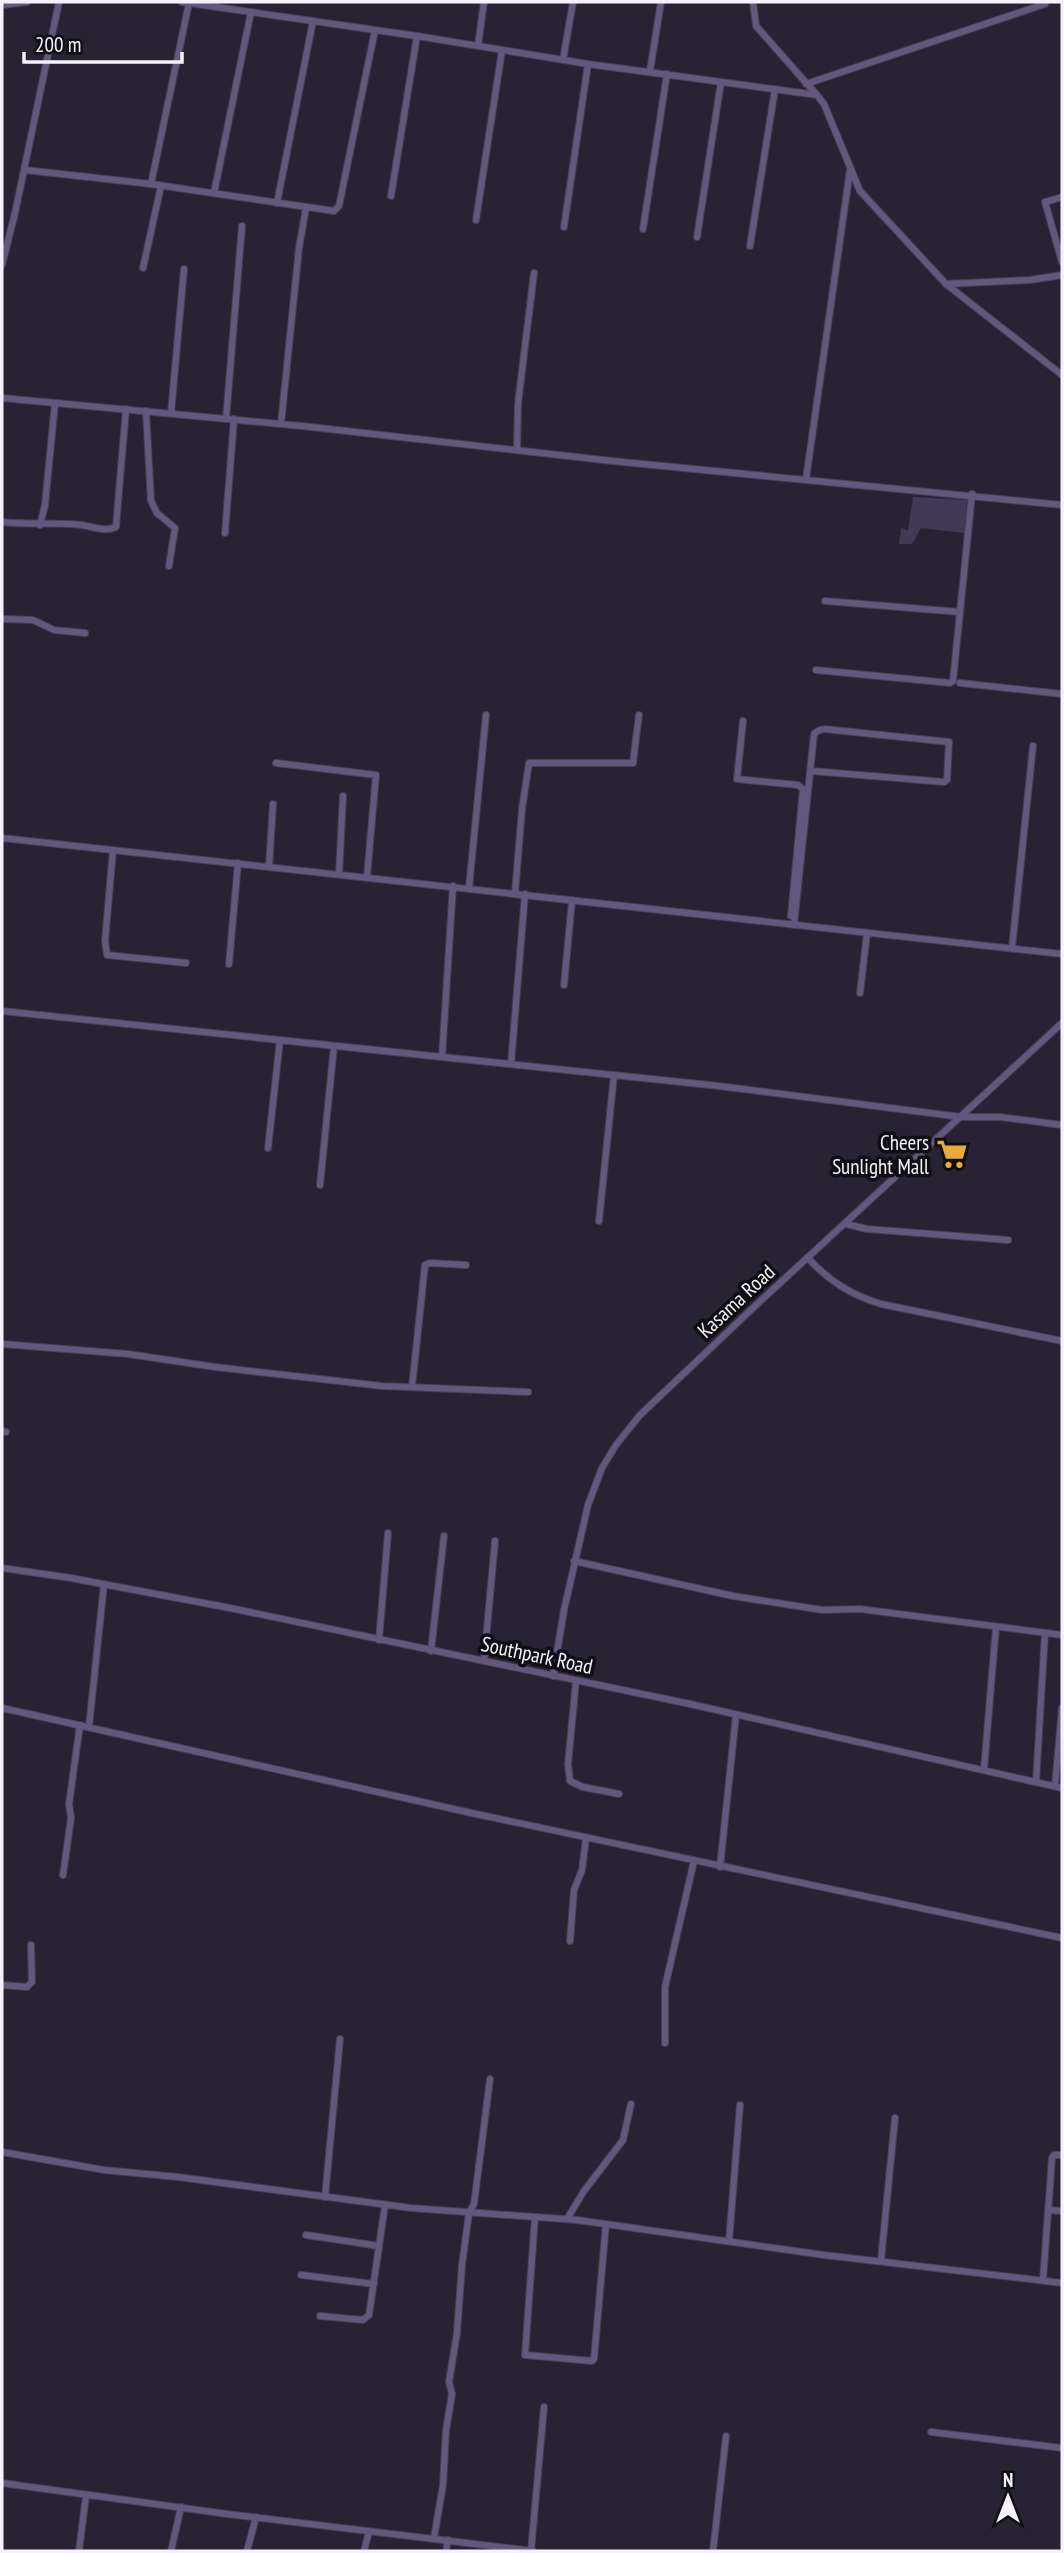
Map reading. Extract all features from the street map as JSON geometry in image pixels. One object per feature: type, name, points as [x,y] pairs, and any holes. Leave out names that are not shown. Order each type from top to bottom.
[{"type":"street","points":[[2,5],[27,2]]},
{"type":"street","points":[[2,265],[5,232],[25,170],[59,2]]},
{"type":"street","points":[[151,184],[186,2],[588,64],[817,95]]},
{"type":"street","points":[[478,46],[484,2]]},
{"type":"street","points":[[564,60],[573,2]]},
{"type":"street","points":[[650,71],[661,2]]},
{"type":"street","points":[[753,2],[756,26],[824,104],[860,191],[946,284],[1062,375]]},
{"type":"street","points":[[806,84],[1045,4]]},
{"type":"street","points":[[214,193],[251,12]]},
{"type":"street","points":[[277,203],[313,21]]},
{"type":"street","points":[[25,170],[151,184],[334,211],[339,206],[375,30]]},
{"type":"street","points":[[391,196],[417,36]]},
{"type":"street","points":[[476,219],[502,50]]},
{"type":"street","points":[[564,227],[588,64]]},
{"type":"street","points":[[643,229],[667,74]]},
{"type":"street","points":[[697,237],[721,82]]},
{"type":"street","points":[[750,246],[775,89]]},
{"type":"street","points":[[806,479],[850,168]]},
{"type":"street","points":[[144,268],[161,186]]},
{"type":"street","points":[[846,195],[860,191]]},
{"type":"street","points":[[1062,197],[1045,202],[1062,262]]},
{"type":"street","points":[[281,424],[299,248],[306,208]]},
{"type":"street","points":[[225,533],[242,226]]},
{"type":"street","points":[[171,413],[184,269]]},
{"type":"street","points":[[517,449],[519,404],[534,273]]},
{"type":"street","points":[[946,284],[1030,280],[1062,275]]},
{"type":"street","points":[[2,398],[281,424],[1062,505]]},
{"type":"street","points":[[40,524],[45,505],[55,403]]},
{"type":"street","points":[[2,522],[62,523],[110,529],[116,527],[126,409]]},
{"type":"street","points":[[146,411],[151,501],[158,513],[175,528],[169,566]]},
{"type":"street","points":[[816,670],[950,683],[954,677],[972,494]]},
{"type":"street","points":[[825,601],[960,612]]},
{"type":"street","points":[[2,619],[33,620],[54,630],[85,633]]},
{"type":"street","points":[[960,683],[1062,694]]},
{"type":"street","points":[[469,888],[486,715]]},
{"type":"street","points":[[515,893],[522,809],[529,764],[633,763],[639,715]]},
{"type":"street","points":[[743,721],[737,779],[798,785],[803,789],[792,924]]},
{"type":"street","points":[[792,924],[812,771],[814,734],[823,729],[949,742],[947,780],[944,782],[812,771]]},
{"type":"street","points":[[1012,948],[1034,746]]},
{"type":"street","points":[[276,763],[376,775],[367,877]]},
{"type":"street","points":[[339,874],[343,796]]},
{"type":"street","points":[[269,867],[273,804]]},
{"type":"street","points":[[2,838],[1062,954]]},
{"type":"street","points":[[113,850],[104,941],[107,954],[186,963]]},
{"type":"street","points":[[229,964],[238,863]]},
{"type":"street","points":[[442,1057],[453,886]]},
{"type":"street","points":[[511,1064],[525,894]]},
{"type":"street","points":[[564,985],[572,900]]},
{"type":"street","points":[[860,993],[867,933]]},
{"type":"street","points":[[2,1011],[614,1075],[961,1117],[1000,1117],[1062,1125]]},
{"type":"street","name":"Kasama Road","points":[[553,1675],[574,1561],[588,1505],[602,1468],[616,1445],[640,1415],[1062,1023]]},
{"type":"street","points":[[268,1148],[280,1040]]},
{"type":"street","points":[[320,1185],[334,1046]]},
{"type":"street","points":[[598,1221],[614,1075]]},
{"type":"street","points":[[846,1224],[867,1229],[1008,1240]]},
{"type":"street","points":[[808,1258],[837,1285],[858,1297],[1062,1342]]},
{"type":"street","points":[[412,1387],[425,1265],[466,1265]]},
{"type":"street","points":[[2,1344],[128,1354],[228,1369],[382,1386],[528,1392]]},
{"type":"street","points":[[379,1640],[388,1533]]},
{"type":"street","points":[[431,1651],[444,1536]]},
{"type":"street","points":[[484,1661],[495,1541]]},
{"type":"street","points":[[574,1561],[733,1596],[822,1610],[860,1609],[1062,1635]]},
{"type":"street","name":"Southpark Road","points":[[2,1568],[230,1608],[553,1675],[1059,1787]]},
{"type":"street","points":[[89,1727],[104,1584]]},
{"type":"street","points":[[984,1769],[996,1628]]},
{"type":"street","points":[[1036,1782],[1045,1633]]},
{"type":"street","points":[[576,1681],[568,1764],[570,1781],[583,1787],[619,1794]]},
{"type":"street","points":[[2,1708],[586,1838],[1062,1938]]},
{"type":"street","points":[[1059,1787],[1062,1709]]},
{"type":"street","points":[[720,1867],[736,1715]]},
{"type":"street","points":[[63,1875],[80,1725]]},
{"type":"street","points":[[570,1941],[573,1890],[582,1870],[586,1838]]},
{"type":"street","points":[[665,2043],[665,1987],[694,1861]]},
{"type":"street","points":[[2,1985],[27,1987],[32,1982],[31,1945]]},
{"type":"street","points":[[325,2197],[340,2039]]},
{"type":"street","points":[[434,2538],[443,2485],[446,2430],[452,2394],[449,2382],[457,2333],[469,2213],[474,2204],[490,2079]]},
{"type":"street","points":[[567,2219],[584,2190],[623,2140],[631,2104]]},
{"type":"street","points":[[729,2241],[740,2105]]},
{"type":"street","points":[[881,2260],[895,2118]]},
{"type":"street","points":[[2,2152],[104,2170],[178,2177],[385,2205],[567,2219],[824,2255],[1062,2283]]},
{"type":"street","points":[[1043,2280],[1052,2158],[1054,2155],[1062,2155]]},
{"type":"street","points":[[320,2316],[367,2319],[385,2205]]},
{"type":"street","points":[[1048,2210],[1062,2211]]},
{"type":"street","points":[[535,2217],[525,2355],[592,2361],[594,2358],[607,2224]]},
{"type":"street","points":[[306,2235],[379,2246]]},
{"type":"street","points":[[301,2275],[374,2284]]},
{"type":"street","points":[[2,2483],[532,2551],[544,2407]]},
{"type":"street","points":[[932,2432],[1062,2448]]},
{"type":"street","points":[[713,2551],[726,2436]]},
{"type":"street","points":[[79,2551],[86,2495]]},
{"type":"street","points":[[171,2551],[181,2507]]},
{"type":"street","points":[[247,2551],[256,2517]]},
{"type":"street","points":[[364,2551],[369,2532]]},
{"type":"street","points":[[446,2551],[448,2540]]},
{"type":"shaded area","points":[[913,497],[967,500],[965,533],[921,528],[912,544],[899,544],[901,528],[908,530]]},
{"type":"place","name":"Cheers Sunlight Mall","points":[[952,1154]]}]
